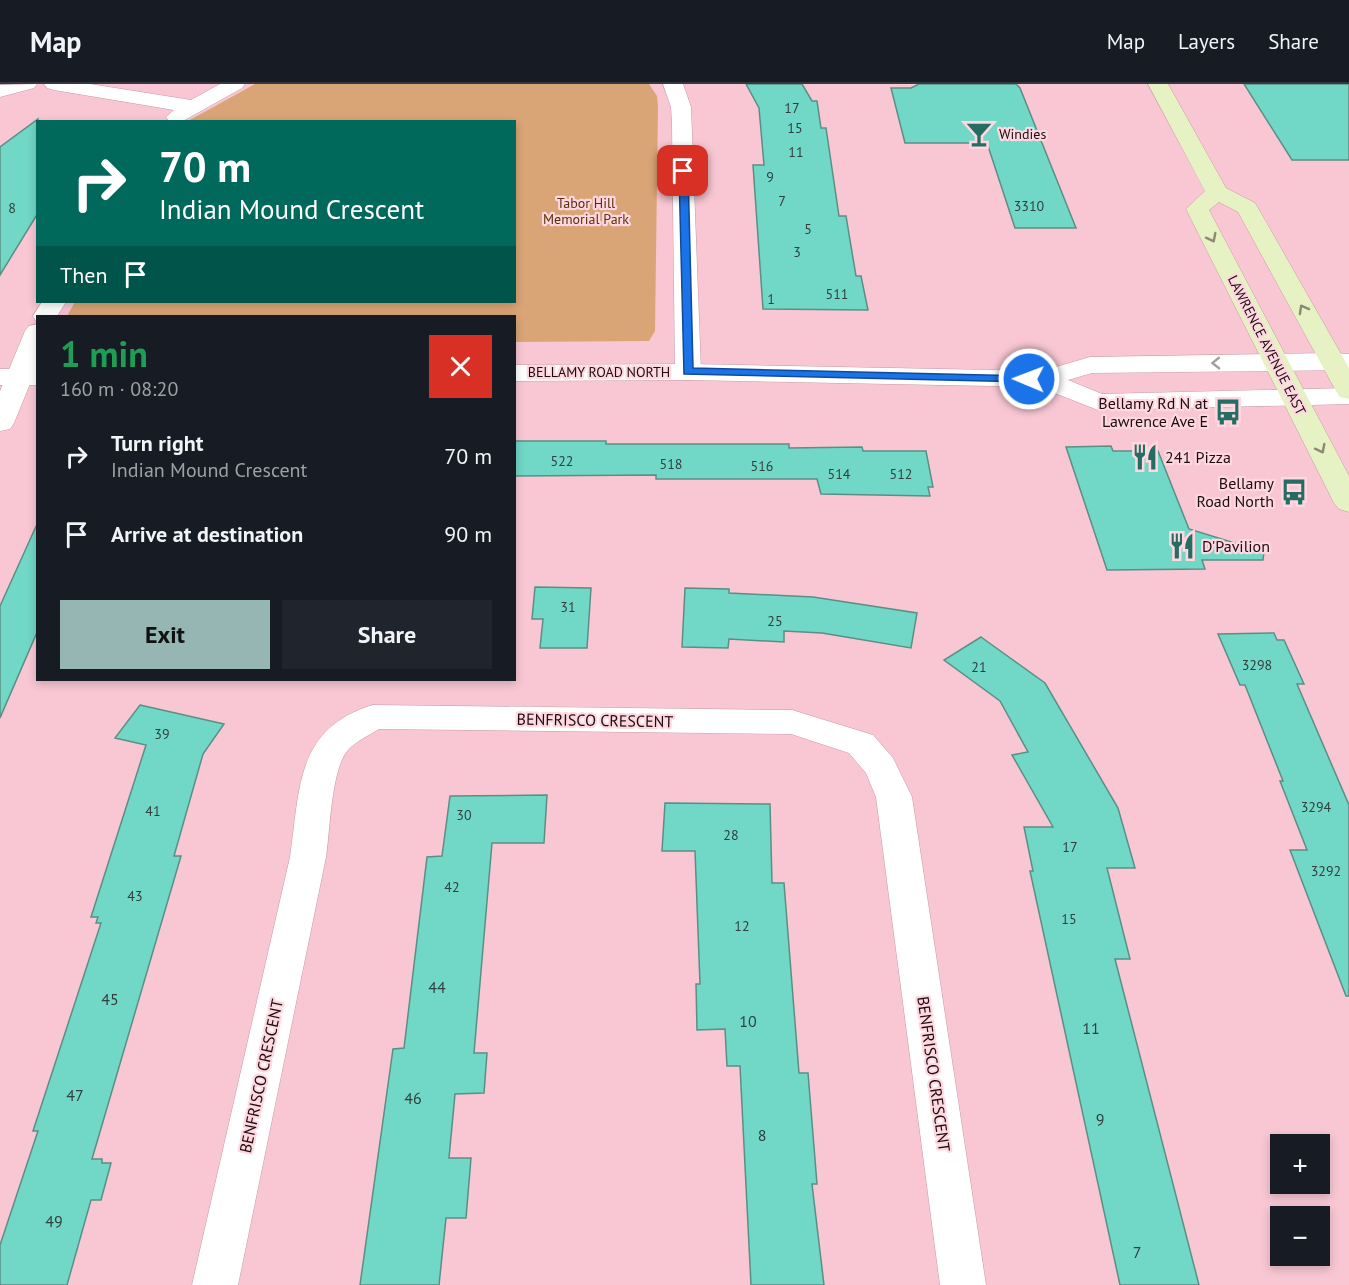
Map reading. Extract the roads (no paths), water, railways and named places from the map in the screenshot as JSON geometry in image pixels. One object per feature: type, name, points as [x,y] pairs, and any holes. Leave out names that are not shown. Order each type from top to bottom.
[{"type":"main road","points":[[1158,84],[1217,192],[1247,208],[1340,362],[1349,391]]},
{"type":"main road","name":"LAWRENCE AVENUE EAST","points":[[1217,192],[1197,209],[1349,503]]},
{"type":"street","points":[[0,91],[27,84]]},
{"type":"street","points":[[54,84],[194,107]]},
{"type":"street","points":[[173,120],[235,84]]},
{"type":"street","points":[[673,84],[681,106],[682,123],[688,372]]},
{"type":"street","points":[[0,423],[36,336]]},
{"type":"street","name":"BELLAMY ROAD NORTH","points":[[516,373],[688,372],[1043,379],[1090,365],[1340,362]]},
{"type":"street","name":"BELLAMY ROAD NORTH","points":[[1043,379],[1098,402],[1349,396]]},
{"type":"street","name":"BENFRISCO CRESCENT","points":[[215,1285],[308,857],[316,808],[316,784],[334,743],[373,717],[792,722],[861,744],[881,767],[894,797],[963,1285]]},
{"type":"place","name":"Windies","points":[[979,134]]},
{"type":"place","name":"Bellamy Rd N at Lawrence Ave E","points":[[1228,412]]},
{"type":"place","name":"241 Pizza","points":[[1145,457]]},
{"type":"place","name":"Bellamy Road North","points":[[1294,492]]},
{"type":"place","name":"D'Pavilion","points":[[1182,546]]},
{"type":"park label","name":"Tabor Hill Memorial Park","points":[[586,212]]}]
